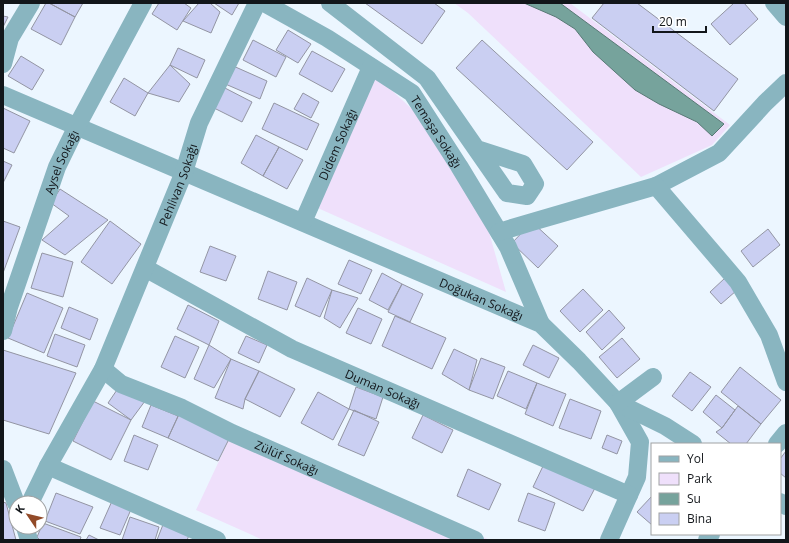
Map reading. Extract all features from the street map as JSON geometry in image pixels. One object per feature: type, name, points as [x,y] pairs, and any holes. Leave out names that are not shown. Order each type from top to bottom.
[{"type":"street","points":[[3,64],[10,38],[31,3]]},
{"type":"street","name":"Aysel Sokağı","points":[[3,331],[9,307],[57,167],[77,126],[143,3]]},
{"type":"street","name":"Pehlivan Sokağı","points":[[48,466],[103,369],[184,172],[199,123],[257,3]]},
{"type":"street","name":"Temaşa Sokağı","points":[[264,3],[327,38],[412,93],[459,166],[508,247],[541,324]]},
{"type":"street","points":[[330,3],[427,78],[477,149]]},
{"type":"street","points":[[774,3],[786,17]]},
{"type":"street","name":"Didem Sokağı","points":[[303,222],[371,67]]},
{"type":"street","points":[[499,232],[656,186],[719,153],[765,103],[786,83]]},
{"type":"street","name":"Doğukan Sokağı","points":[[3,94],[541,324],[579,361],[618,403],[640,442],[637,477],[609,540]]},
{"type":"street","points":[[656,186],[738,282],[769,335],[786,382]]},
{"type":"street","name":"Duman Sokağı","points":[[145,268],[292,349],[629,494]]},
{"type":"street","name":"Zülüf Sokağı","points":[[103,369],[121,384],[182,408],[232,433],[475,540]]},
{"type":"street","points":[[652,377],[618,403],[666,426],[692,443]]},
{"type":"street","points":[[778,443],[786,433]]},
{"type":"street","points":[[34,495],[48,466],[217,540]]},
{"type":"street","points":[[3,469],[13,495]]},
{"type":"green space","points":[[454,3],[570,3],[730,125],[712,145],[641,177],[468,13]]},
{"type":"green space","points":[[373,73],[414,111],[481,204],[506,292],[311,205]]},
{"type":"green space","points":[[233,431],[490,540],[263,540],[196,510]]},
{"type":"water","points":[[524,3],[560,3],[724,124],[712,136],[697,122],[659,104],[635,90],[593,52],[575,29],[556,17]]},
{"type":"building","points":[[46,3],[49,3],[75,17],[61,45],[31,29]]},
{"type":"building","points":[[49,3],[83,3],[75,17]]},
{"type":"building","points":[[159,3],[184,3],[191,8],[177,30],[152,14]]},
{"type":"building","points":[[199,3],[210,3],[220,12],[211,33],[183,21]]},
{"type":"building","points":[[214,3],[239,3],[232,15]]},
{"type":"building","points":[[365,3],[434,3],[445,11],[422,44]]},
{"type":"building","points":[[604,3],[637,3],[738,79],[714,111],[592,18]]},
{"type":"building","points":[[734,3],[744,3],[758,19],[730,45],[711,24]]},
{"type":"building","points":[[3,16],[8,17],[3,27]]},
{"type":"building","points":[[288,30],[311,44],[298,63],[276,50]]},
{"type":"building","points":[[253,40],[286,57],[276,77],[243,60]]},
{"type":"building","points":[[482,40],[593,142],[567,170],[456,68]]},
{"type":"building","points":[[178,48],[205,60],[197,78],[170,65]]},
{"type":"building","points":[[312,51],[345,69],[332,92],[299,74]]},
{"type":"building","points":[[21,56],[44,70],[32,90],[8,76]]},
{"type":"building","points":[[170,65],[190,84],[179,102],[148,93]]},
{"type":"building","points":[[231,65],[267,81],[260,99],[223,83]]},
{"type":"building","points":[[124,78],[148,93],[135,116],[110,102]]},
{"type":"building","points":[[223,87],[252,102],[242,122],[212,107]]},
{"type":"building","points":[[303,93],[319,102],[311,118],[294,109]]},
{"type":"building","points":[[274,103],[319,124],[307,150],[262,129]]},
{"type":"building","points":[[3,108],[30,121],[14,153],[3,148]]},
{"type":"building","points":[[256,135],[279,147],[263,176],[241,163]]},
{"type":"building","points":[[279,147],[303,160],[287,189],[263,176]]},
{"type":"building","points":[[3,161],[12,165],[3,183]]},
{"type":"building","points":[[60,189],[108,220],[65,255],[42,240],[69,216],[51,203]]},
{"type":"building","points":[[3,221],[20,227],[3,273]]},
{"type":"building","points":[[110,221],[141,244],[112,284],[81,262]]},
{"type":"building","points":[[532,222],[558,246],[538,268],[512,243]]},
{"type":"building","points":[[768,229],[780,245],[753,267],[741,251]]},
{"type":"building","points":[[210,246],[236,256],[226,281],[200,272]]},
{"type":"building","points":[[42,253],[73,262],[63,297],[31,288]]},
{"type":"building","points":[[349,260],[372,270],[361,294],[338,284]]},
{"type":"building","points":[[268,271],[297,282],[287,310],[258,299]]},
{"type":"building","points":[[382,273],[402,284],[388,310],[369,300]]},
{"type":"building","points":[[307,278],[332,290],[320,317],[295,306]]},
{"type":"building","points":[[725,278],[736,291],[721,304],[710,292]]},
{"type":"building","points":[[402,284],[423,294],[410,322],[388,312]]},
{"type":"building","points":[[583,289],[603,310],[580,332],[560,311]]},
{"type":"building","points":[[332,290],[358,298],[340,328],[324,318]]},
{"type":"building","points":[[27,293],[63,308],[44,353],[8,338]]},
{"type":"building","points":[[188,305],[219,321],[209,345],[177,329]]},
{"type":"building","points":[[69,307],[98,319],[90,340],[61,328]]},
{"type":"building","points":[[358,308],[382,319],[371,344],[346,333]]},
{"type":"building","points":[[609,310],[625,328],[602,350],[586,332]]},
{"type":"building","points":[[395,316],[446,338],[432,369],[382,346]]},
{"type":"building","points":[[55,334],[85,345],[77,367],[47,356]]},
{"type":"building","points":[[175,336],[199,347],[185,378],[161,367]]},
{"type":"building","points":[[246,336],[267,345],[259,363],[238,353]]},
{"type":"building","points":[[622,338],[640,359],[617,378],[599,357]]},
{"type":"building","points":[[209,345],[231,359],[214,388],[194,379]]},
{"type":"building","points":[[533,345],[559,358],[549,378],[523,365]]},
{"type":"building","points":[[454,349],[477,360],[469,390],[442,374]]},
{"type":"building","points":[[3,350],[76,373],[49,434],[3,420]]},
{"type":"building","points":[[481,358],[505,367],[493,399],[469,390]]},
{"type":"building","points":[[231,359],[259,371],[245,399],[243,409],[215,398]]},
{"type":"building","points":[[740,367],[781,400],[761,424],[721,392]]},
{"type":"building","points":[[259,371],[295,389],[280,417],[245,399]]},
{"type":"building","points":[[508,371],[537,383],[526,409],[497,396]]},
{"type":"building","points":[[690,372],[711,387],[692,411],[672,396]]},
{"type":"building","points":[[537,383],[566,394],[553,426],[525,414]]},
{"type":"building","points":[[121,384],[145,401],[131,420],[108,403]]},
{"type":"building","points":[[356,387],[383,397],[376,419],[349,409]]},
{"type":"building","points":[[318,392],[349,409],[333,440],[301,423]]},
{"type":"building","points":[[716,395],[735,410],[722,428],[703,412]]},
{"type":"building","points":[[570,399],[601,411],[591,439],[559,428]]},
{"type":"building","points":[[93,401],[131,420],[111,460],[73,441]]},
{"type":"building","points":[[151,405],[178,416],[168,438],[142,427]]},
{"type":"building","points":[[738,406],[761,424],[747,443],[730,443],[716,432],[722,428]]},
{"type":"building","points":[[182,408],[232,433],[218,461],[168,438]]},
{"type":"building","points":[[354,410],[379,422],[364,456],[338,445]]},
{"type":"building","points":[[423,415],[453,430],[442,453],[412,438]]},
{"type":"building","points":[[134,435],[158,445],[148,470],[124,461]]},
{"type":"building","points":[[607,435],[622,441],[617,454],[602,448]]},
{"type":"building","points":[[786,451],[786,478],[781,474],[781,458]]},
{"type":"building","points":[[544,464],[595,488],[583,511],[533,487]]},
{"type":"building","points":[[468,469],[501,484],[489,510],[457,496]]},
{"type":"building","points":[[56,493],[93,507],[80,534],[48,522],[48,513]]},
{"type":"building","points":[[528,493],[555,503],[545,531],[518,521]]},
{"type":"building","points":[[651,497],[651,524],[637,512]]},
{"type":"building","points":[[112,501],[132,507],[120,535],[100,528]]},
{"type":"building","points":[[3,502],[6,503],[8,510],[8,535],[15,535],[16,540],[3,539]]},
{"type":"building","points":[[130,517],[159,527],[155,540],[122,540]]},
{"type":"building","points":[[164,522],[191,531],[187,540],[157,540]]},
{"type":"building","points":[[48,525],[81,537],[80,540],[40,540],[37,537],[38,535],[48,535]]},
{"type":"building","points":[[89,535],[99,540],[86,540]]}]
